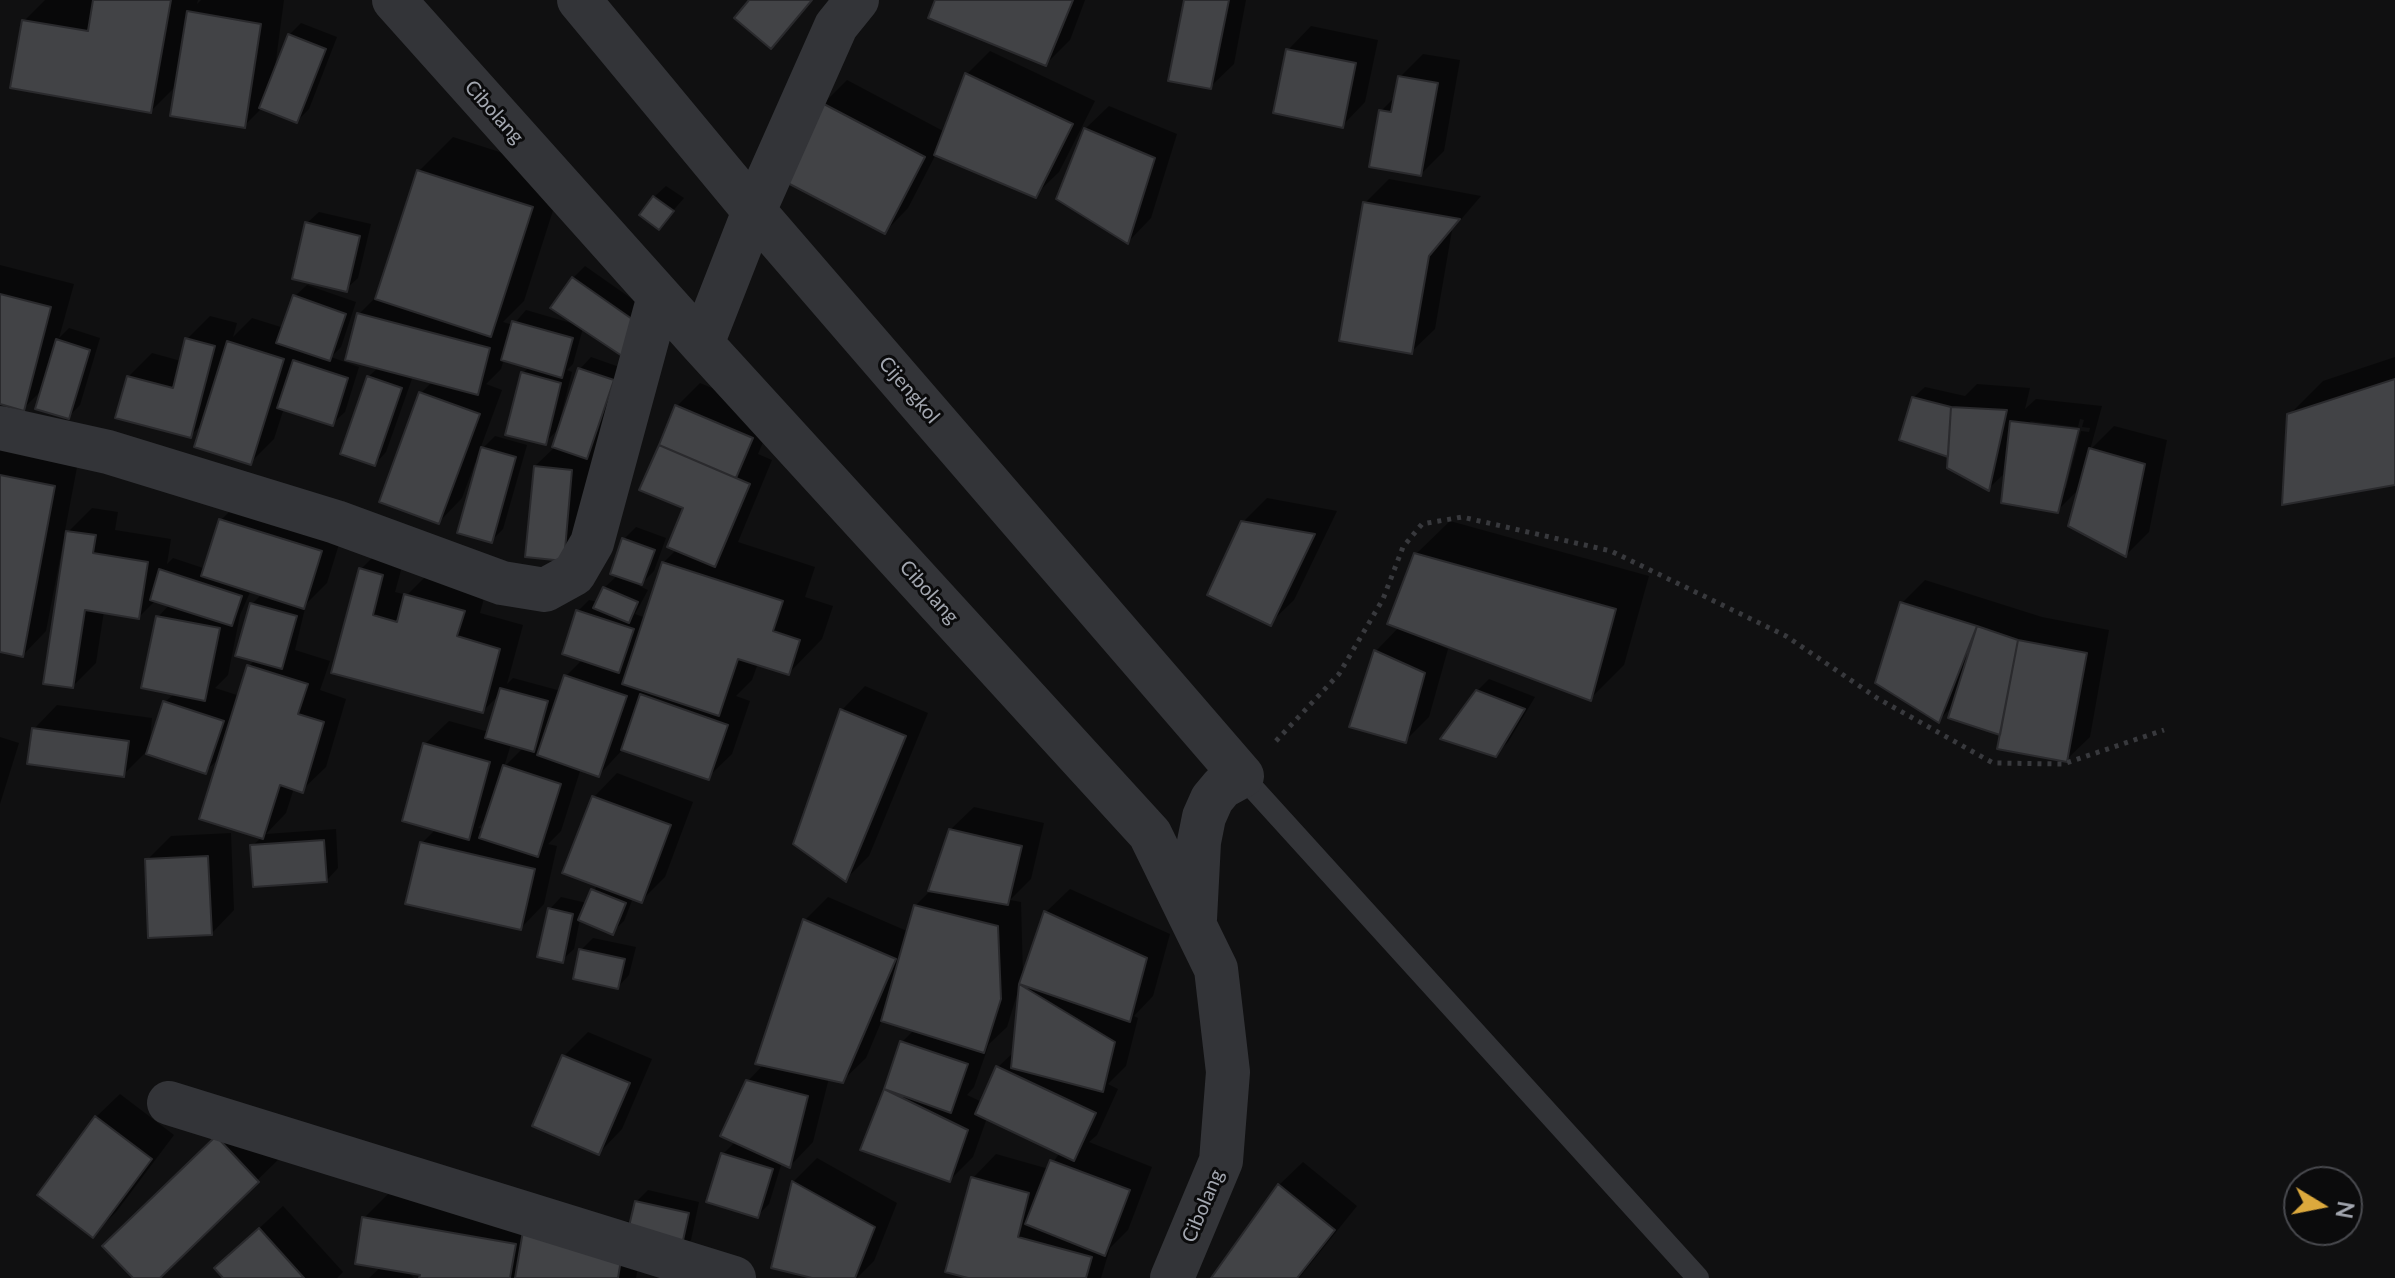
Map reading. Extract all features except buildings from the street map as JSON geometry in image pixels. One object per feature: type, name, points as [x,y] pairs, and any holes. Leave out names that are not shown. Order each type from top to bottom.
[{"type":"street","name":"Cibolang","points":[[394,0],[702,344],[1150,834],[1216,969],[1228,1072],[1221,1161],[1172,1278]]},
{"type":"street","name":"Cijengkol","points":[[579,0],[754,211],[1242,776]]},
{"type":"street","points":[[702,344],[754,211],[836,26],[857,0]]},
{"type":"street","points":[[0,428],[108,452],[336,522],[502,583],[545,590],[574,574],[592,543],[659,296]]},
{"type":"street","points":[[1195,922],[1199,842],[1204,817],[1212,799],[1222,787],[1242,776]]},
{"type":"street","points":[[169,1103],[734,1278]]},
{"type":"lane","points":[[1242,776],[1698,1278]]},
{"type":"path","points":[[1242,776],[1339,674],[1383,599],[1403,547],[1422,524],[1462,517],[1611,551],[1786,636],[1877,698],[1993,763],[2063,764],[2164,730]]}]
